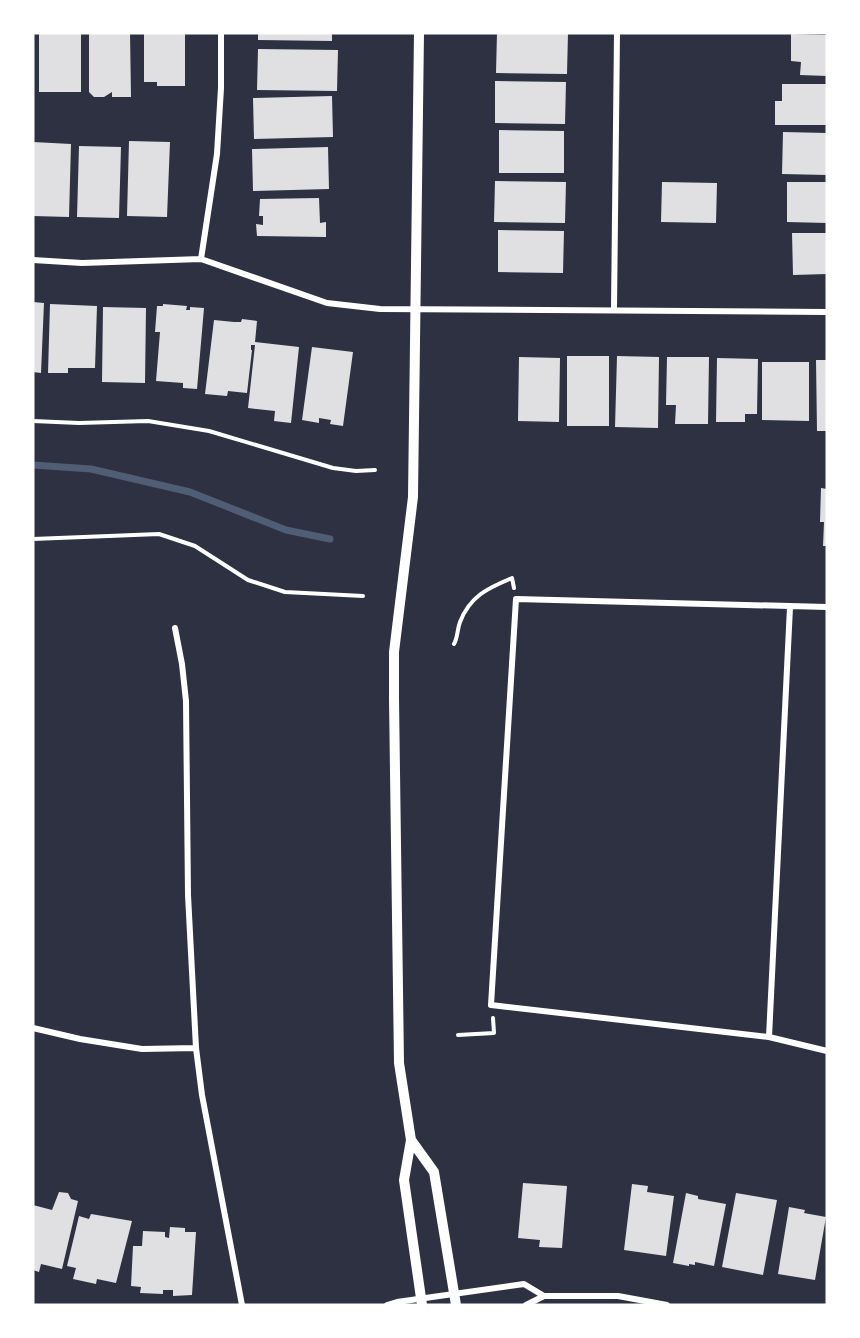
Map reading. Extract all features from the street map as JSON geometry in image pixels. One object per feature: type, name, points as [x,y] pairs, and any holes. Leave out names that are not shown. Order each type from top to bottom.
[{"type":"street","points":[[201,259],[217,154],[221,88],[221,33]]},
{"type":"street","points":[[419,33],[413,497],[394,652],[399,1063],[411,1140],[404,1180],[421,1302]]},
{"type":"street","points":[[614,309],[616,33]]},
{"type":"street","points":[[33,260],[82,263],[201,259],[327,303],[380,309],[827,312]]},
{"type":"street","points":[[827,607],[516,599],[491,1005],[769,1037],[827,1051]]},
{"type":"street","points":[[769,1037],[790,607]]},
{"type":"street","points":[[175,628],[186,701],[188,895],[196,1048],[202,1095],[242,1305]]},
{"type":"street","points":[[33,1028],[80,1039],[142,1049],[196,1048]]},
{"type":"street","points":[[411,1140],[434,1172],[455,1299]]},
{"type":"street","points":[[387,1305],[455,1299],[524,1284],[544,1296]]},
{"type":"street","points":[[526,1305],[544,1296],[618,1296],[667,1305]]},
{"type":"path","points":[[33,421],[79,423],[148,421],[209,431],[333,468],[356,471],[375,470]]},
{"type":"path","points":[[33,539],[159,534],[195,546],[248,580],[285,592],[363,596]]},
{"type":"path","points":[[454,644],[458,637],[460,622],[476,595],[512,578],[516,599]]},
{"type":"path","points":[[458,1035],[494,1033],[491,1005]]},
{"type":"building","points":[[39,33],[81,33],[81,92],[39,92]]},
{"type":"building","points":[[89,33],[130,33],[131,97],[112,97],[112,92],[104,97],[94,97],[89,92]]},
{"type":"building","points":[[144,33],[185,33],[185,86],[157,86],[157,82],[144,82]]},
{"type":"building","points":[[258,33],[332,33],[332,41],[258,40]]},
{"type":"building","points":[[497,33],[568,33],[567,74],[496,73]]},
{"type":"building","points":[[791,34],[827,35],[827,76],[800,75],[801,62],[791,61]]},
{"type":"building","points":[[258,49],[338,50],[337,91],[257,90]]},
{"type":"building","points":[[495,81],[566,82],[565,124],[495,123]]},
{"type":"building","points":[[782,84],[827,84],[827,125],[775,125],[775,101],[782,101]]},
{"type":"building","points":[[332,96],[333,137],[254,139],[253,98]]},
{"type":"building","points":[[499,130],[564,131],[564,173],[499,173]]},
{"type":"building","points":[[783,132],[827,133],[827,175],[782,174]]},
{"type":"building","points":[[129,141],[170,142],[167,217],[127,216]]},
{"type":"building","points":[[33,142],[71,144],[69,217],[33,216]]},
{"type":"building","points":[[79,146],[121,147],[119,218],[77,217]]},
{"type":"building","points":[[328,147],[329,189],[253,191],[252,149]]},
{"type":"building","points":[[495,181],[566,182],[565,223],[494,222]]},
{"type":"building","points":[[662,182],[717,183],[716,223],[661,222]]},
{"type":"building","points":[[787,182],[827,182],[827,223],[787,222]]},
{"type":"building","points":[[319,198],[320,223],[326,222],[326,237],[257,236],[256,224],[263,225],[263,216],[259,216],[260,199]]},
{"type":"building","points":[[498,230],[564,231],[563,273],[498,272]]},
{"type":"building","points":[[792,233],[827,233],[827,274],[793,275]]},
{"type":"building","points":[[33,302],[44,303],[41,373],[33,372]]},
{"type":"building","points":[[50,304],[97,306],[95,368],[68,368],[68,373],[48,373]]},
{"type":"building","points":[[163,304],[187,306],[186,310],[190,310],[190,307],[204,308],[197,389],[183,388],[183,383],[156,381],[160,332],[155,332],[157,306],[163,306]]},
{"type":"building","points":[[103,307],[146,308],[145,383],[102,382]]},
{"type":"building","points":[[242,319],[257,321],[255,342],[299,347],[291,423],[274,421],[275,411],[248,408],[255,345],[251,345],[247,393],[228,391],[227,396],[205,394],[214,320],[241,322]]},
{"type":"building","points":[[312,347],[353,352],[343,426],[330,424],[331,420],[319,418],[319,423],[302,420]]},
{"type":"building","points":[[567,356],[609,356],[609,426],[567,426]]},
{"type":"building","points":[[617,356],[659,357],[658,428],[615,427]]},
{"type":"building","points":[[519,357],[560,358],[559,422],[518,421]]},
{"type":"building","points":[[667,357],[709,357],[708,424],[675,424],[676,405],[666,405]]},
{"type":"building","points":[[717,358],[758,359],[757,414],[745,414],[745,422],[716,422]]},
{"type":"building","points":[[816,360],[827,360],[827,431],[817,431]]},
{"type":"building","points":[[762,362],[809,362],[809,421],[762,420]]},
{"type":"building","points":[[821,488],[827,489],[827,546],[823,546],[824,522],[820,522]]},
{"type":"building","points":[[523,1183],[567,1186],[562,1248],[539,1247],[540,1240],[518,1238]]},
{"type":"building","points":[[632,1184],[648,1186],[647,1192],[674,1196],[666,1256],[624,1250]]},
{"type":"building","points":[[59,1192],[68,1193],[71,1199],[78,1201],[62,1269],[41,1264],[39,1272],[33,1270],[33,1205],[52,1210]]},
{"type":"building","points":[[686,1193],[698,1196],[698,1199],[726,1204],[714,1266],[695,1262],[695,1265],[689,1264],[689,1266],[673,1263]]},
{"type":"building","points":[[736,1193],[777,1200],[763,1275],[722,1267]]},
{"type":"building","points":[[789,1207],[805,1210],[804,1213],[826,1217],[815,1280],[778,1274]]},
{"type":"building","points":[[91,1214],[132,1221],[116,1283],[97,1279],[96,1284],[73,1279],[76,1268],[67,1266],[79,1216],[89,1219]]},
{"type":"building","points":[[170,1227],[185,1228],[185,1232],[196,1232],[192,1295],[173,1296],[173,1290],[163,1290],[163,1294],[140,1293],[141,1287],[131,1286],[133,1246],[142,1246],[143,1231],[165,1232],[165,1237],[169,1238]]},
{"type":"waterway","points":[[33,465],[91,469],[190,492],[286,530],[330,539]]}]
